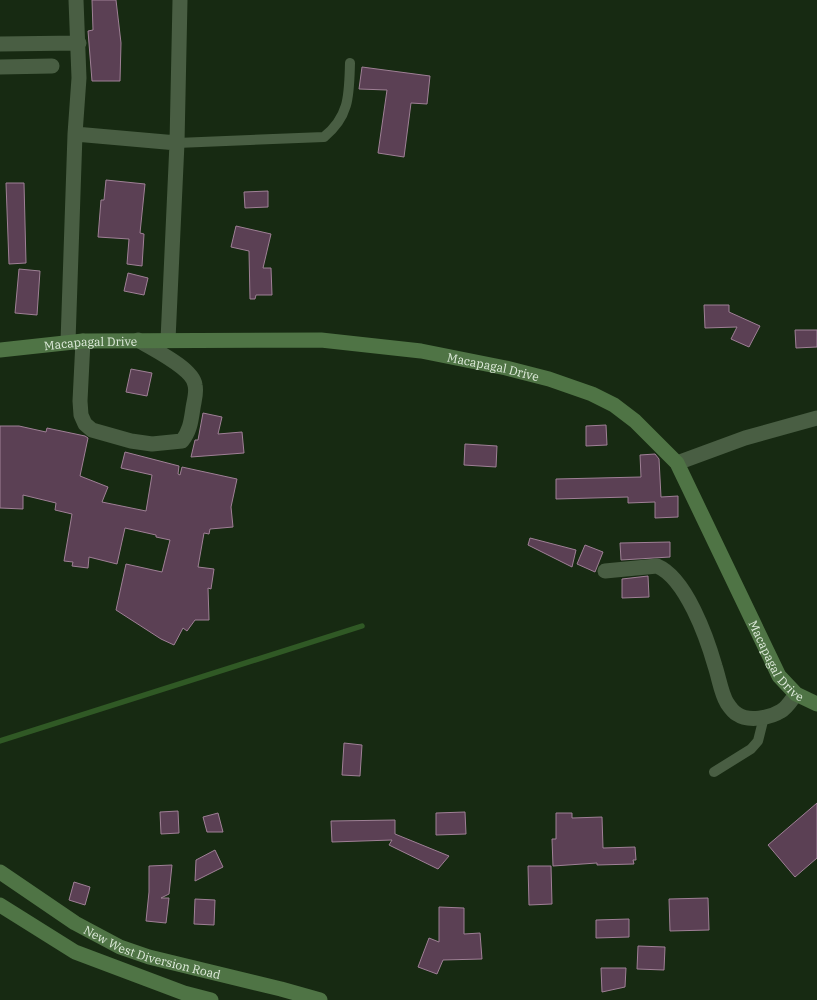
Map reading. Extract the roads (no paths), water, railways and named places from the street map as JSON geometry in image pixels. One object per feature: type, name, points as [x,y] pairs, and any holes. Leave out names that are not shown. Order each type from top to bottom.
[{"type":"main road","name":"Macapagal Drive","points":[[0,350],[83,341],[321,340],[421,351],[506,368],[549,379],[592,394],[614,405],[636,421],[677,463],[779,676],[796,694],[817,704]]},
{"type":"main road","name":"New West Diversion Road","points":[[0,872],[75,923],[120,947],[149,957],[320,1000]]},
{"type":"main road","name":"New West Diversion Road","points":[[0,905],[75,952],[184,993],[211,1000]]},
{"type":"street","points":[[68,342],[75,134],[80,78],[76,0]]},
{"type":"street","points":[[168,340],[177,142],[180,0]]},
{"type":"street","points":[[0,44],[79,43]]},
{"type":"street","points":[[0,67],[52,66]]},
{"type":"street","points":[[75,134],[177,142]]},
{"type":"street","points":[[83,341],[80,401],[85,424],[92,430],[131,441],[152,444],[182,441],[187,434],[191,422],[196,385],[192,376],[182,367],[138,340]]},
{"type":"street","points":[[677,463],[745,438],[817,418]]},
{"type":"street","points":[[605,571],[657,566],[663,568],[673,577],[705,633],[726,702],[736,714],[746,718],[764,717],[782,711],[796,694]]},
{"type":"lane","points":[[177,142],[324,137],[336,127],[343,115],[349,93],[350,63]]},
{"type":"lane","points":[[714,772],[751,749],[758,741],[764,717]]},
{"type":"waterway","points":[[0,741],[362,626]]}]
